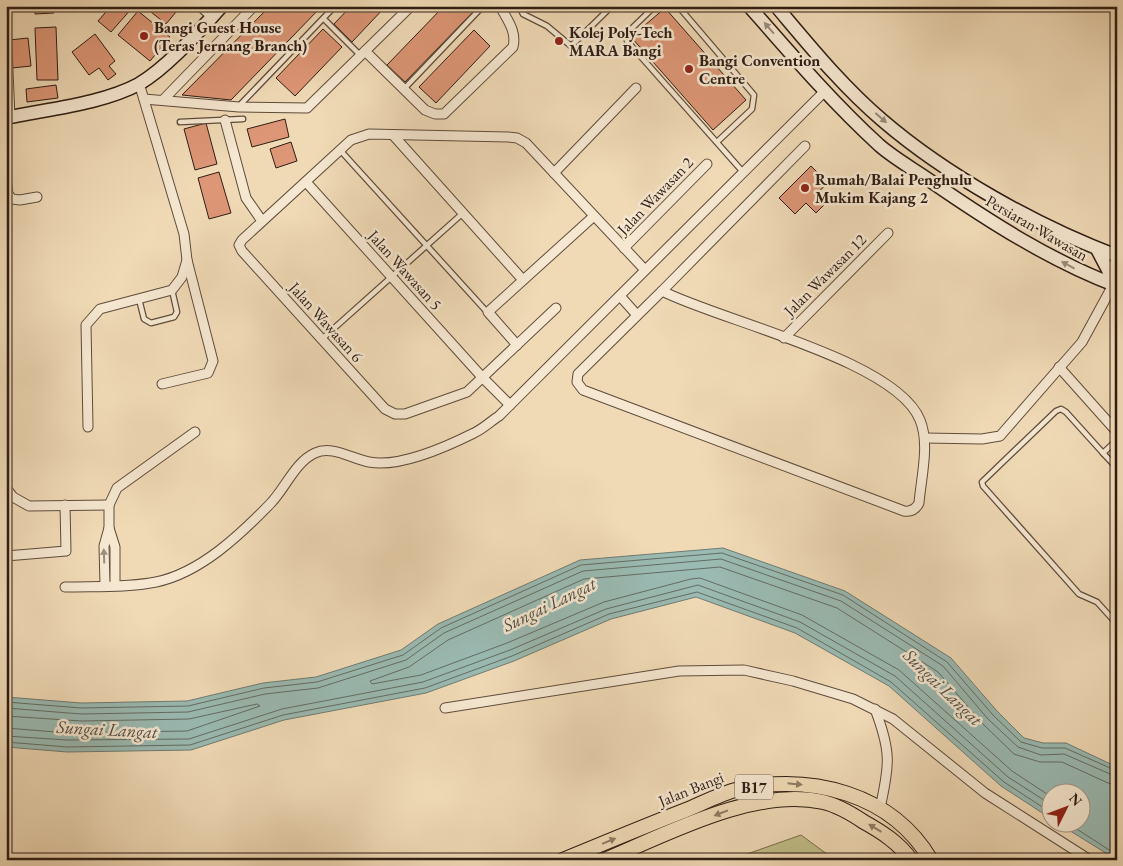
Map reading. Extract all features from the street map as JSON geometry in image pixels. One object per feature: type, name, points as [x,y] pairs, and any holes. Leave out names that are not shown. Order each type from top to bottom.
[{"type":"main road","points":[[8,117],[83,102],[119,92],[139,83],[163,65],[222,6]]},
{"type":"main road","name":"Persiaran Wawasan","points":[[749,6],[824,92],[881,146],[962,202],[1032,246],[1087,276],[1115,284]]},
{"type":"main road","name":"Persiaran Wawasan","points":[[776,6],[858,98],[882,120],[935,161],[1023,213],[1097,249],[1117,256]]},
{"type":"main road","points":[[809,45],[823,70],[824,92],[841,91],[858,98]]},
{"type":"main road","points":[[1097,249],[1115,284]]},
{"type":"main road","name":"Jalan Bangi","points":[[563,860],[738,790],[788,782],[823,787],[866,799],[895,817],[924,846],[931,860]]},
{"type":"main road","name":"Jalan Bangi","points":[[605,860],[740,805],[787,798],[824,802],[854,815],[888,836],[911,860]]},
{"type":"street","points":[[163,100],[254,6]]},
{"type":"street","points":[[144,99],[239,107],[307,108],[411,6]]},
{"type":"street","points":[[363,54],[425,110],[435,114],[444,114],[513,47],[515,39],[513,29],[500,6]]},
{"type":"street","points":[[6,25],[8,117]]},
{"type":"street","points":[[139,83],[184,234],[187,260],[214,361],[208,373],[162,384]]},
{"type":"street","points":[[554,173],[636,88]]},
{"type":"street","points":[[65,587],[155,582],[194,567],[249,526],[272,502],[303,461],[314,453],[332,451],[370,462],[387,462],[417,456],[476,433],[510,405],[824,92]]},
{"type":"street","points":[[225,120],[246,198],[262,221],[351,140],[369,134],[517,138],[526,143],[645,270]]},
{"type":"street","points":[[393,135],[523,280]]},
{"type":"street","points":[[662,291],[843,360],[876,377],[903,396],[920,420],[925,438],[917,508],[908,512],[583,390],[577,382],[578,374],[805,146]]},
{"type":"street","name":"Jalan Wawasan 2","points":[[624,248],[707,164]]},
{"type":"street","points":[[6,178],[8,194],[12,198],[20,200],[37,196]]},
{"type":"street","name":"Jalan Wawasan 5","points":[[306,182],[482,377],[510,405]]},
{"type":"street","points":[[517,345],[488,312],[594,216]]},
{"type":"street","name":"Jalan Wawasan 6","points":[[262,221],[242,240],[239,245],[242,251],[385,410],[395,414],[405,414],[467,392],[482,377]]},
{"type":"street","name":"Jalan Wawasan 12","points":[[784,338],[888,234]]},
{"type":"street","points":[[88,427],[86,325],[100,309],[172,290],[182,277],[187,260]]},
{"type":"street","points":[[925,438],[982,439],[1000,436],[1082,342],[1115,284]]},
{"type":"street","points":[[620,296],[637,315]]},
{"type":"street","points":[[482,377],[556,308]]},
{"type":"street","points":[[1059,367],[1117,432]]},
{"type":"street","points":[[105,585],[104,546],[109,528],[109,505],[117,488],[195,432]]},
{"type":"street","points":[[6,488],[13,497],[30,506],[109,505]]},
{"type":"street","points":[[6,556],[66,551],[65,505]]},
{"type":"street","points":[[109,528],[115,547],[115,584]]},
{"type":"street","points":[[445,708],[679,671],[744,670],[836,694],[875,709],[893,719],[985,793],[1090,860]]},
{"type":"street","points":[[875,709],[887,740],[888,766],[880,808]]},
{"type":"lane","points":[[197,6],[211,18]]},
{"type":"lane","points":[[403,90],[483,6]]},
{"type":"lane","points":[[519,6],[523,14],[547,26],[571,46],[612,6]]},
{"type":"lane","points":[[656,6],[628,32],[627,41],[742,172]]},
{"type":"lane","points":[[678,6],[754,95],[752,109],[717,142]]},
{"type":"lane","points":[[239,107],[324,18],[332,7]]},
{"type":"lane","points":[[324,18],[363,54]]},
{"type":"lane","points":[[180,122],[243,119]]},
{"type":"lane","points":[[340,150],[488,312]]},
{"type":"lane","points":[[322,339],[463,213]]},
{"type":"lane","points":[[139,299],[144,319],[151,323],[174,317],[177,312],[172,290]]},
{"type":"lane","points":[[1117,468],[1066,412],[1061,409],[1056,411],[982,482],[983,486],[1079,594],[1096,602],[1117,624]]},
{"type":"lane","points":[[1104,453],[1117,440]]},
{"type":"shaded area","points":[[801,835],[835,860],[730,860]]},
{"type":"water","name":"Sungai Langat","points":[[723,548],[845,591],[951,658],[997,711],[1024,738],[1043,743],[1066,743],[1117,767],[1117,860],[1075,834],[1090,834],[1090,784],[1040,784],[1040,811],[1001,786],[889,686],[795,633],[696,597],[611,619],[514,661],[426,693],[284,720],[191,750],[67,752],[6,747],[6,697],[81,703],[187,701],[263,683],[316,677],[401,650],[438,624],[580,560]]},
{"type":"building","points":[[35,6],[53,6],[54,13],[35,14]]},
{"type":"building","points":[[111,6],[132,8],[111,32],[98,21]]},
{"type":"building","points":[[148,6],[181,6],[166,24],[146,8]]},
{"type":"building","points":[[270,6],[321,7],[231,100],[182,95]]},
{"type":"building","points":[[351,6],[386,6],[352,42],[334,24]]},
{"type":"building","points":[[444,6],[467,6],[473,12],[405,82],[387,65]]},
{"type":"building","name":"Bangi Convention Centre","points":[[665,8],[746,100],[713,130],[631,37]]},
{"type":"building","name":"Bangi Guest House (Teras Jernang Branch)","points":[[138,11],[170,37],[150,61],[118,35]]},
{"type":"building","points":[[56,27],[58,80],[37,80],[35,28]]},
{"type":"building","points":[[323,29],[342,47],[295,96],[276,78]]},
{"type":"building","points":[[474,30],[490,46],[436,103],[419,87]]},
{"type":"building","points":[[95,34],[115,61],[109,66],[116,74],[108,80],[99,68],[89,75],[72,52]]},
{"type":"building","points":[[28,38],[31,66],[12,68],[9,40]]},
{"type":"building","points":[[56,85],[58,98],[27,102],[26,89]]},
{"type":"building","points":[[285,119],[289,137],[252,147],[247,129]]},
{"type":"building","points":[[206,123],[217,164],[195,170],[184,129]]},
{"type":"building","points":[[291,142],[297,161],[276,168],[270,149]]},
{"type":"building","name":"Rumah/Balai Penghulu Mukim Kajang 2","points":[[811,166],[828,183],[816,194],[825,204],[816,213],[806,203],[795,214],[779,198]]},
{"type":"building","points":[[219,172],[231,213],[209,219],[198,178]]},
{"type":"place","name":"Bangi Guest House (Teras Jernang Branch)","points":[[144,36]]},
{"type":"place","name":"Kolej Poly-Tech MARA Bangi","points":[[559,41]]},
{"type":"place","name":"Bangi Convention Centre","points":[[689,69]]},
{"type":"place","name":"Rumah/Balai Penghulu Mukim Kajang 2","points":[[805,188]]}]
